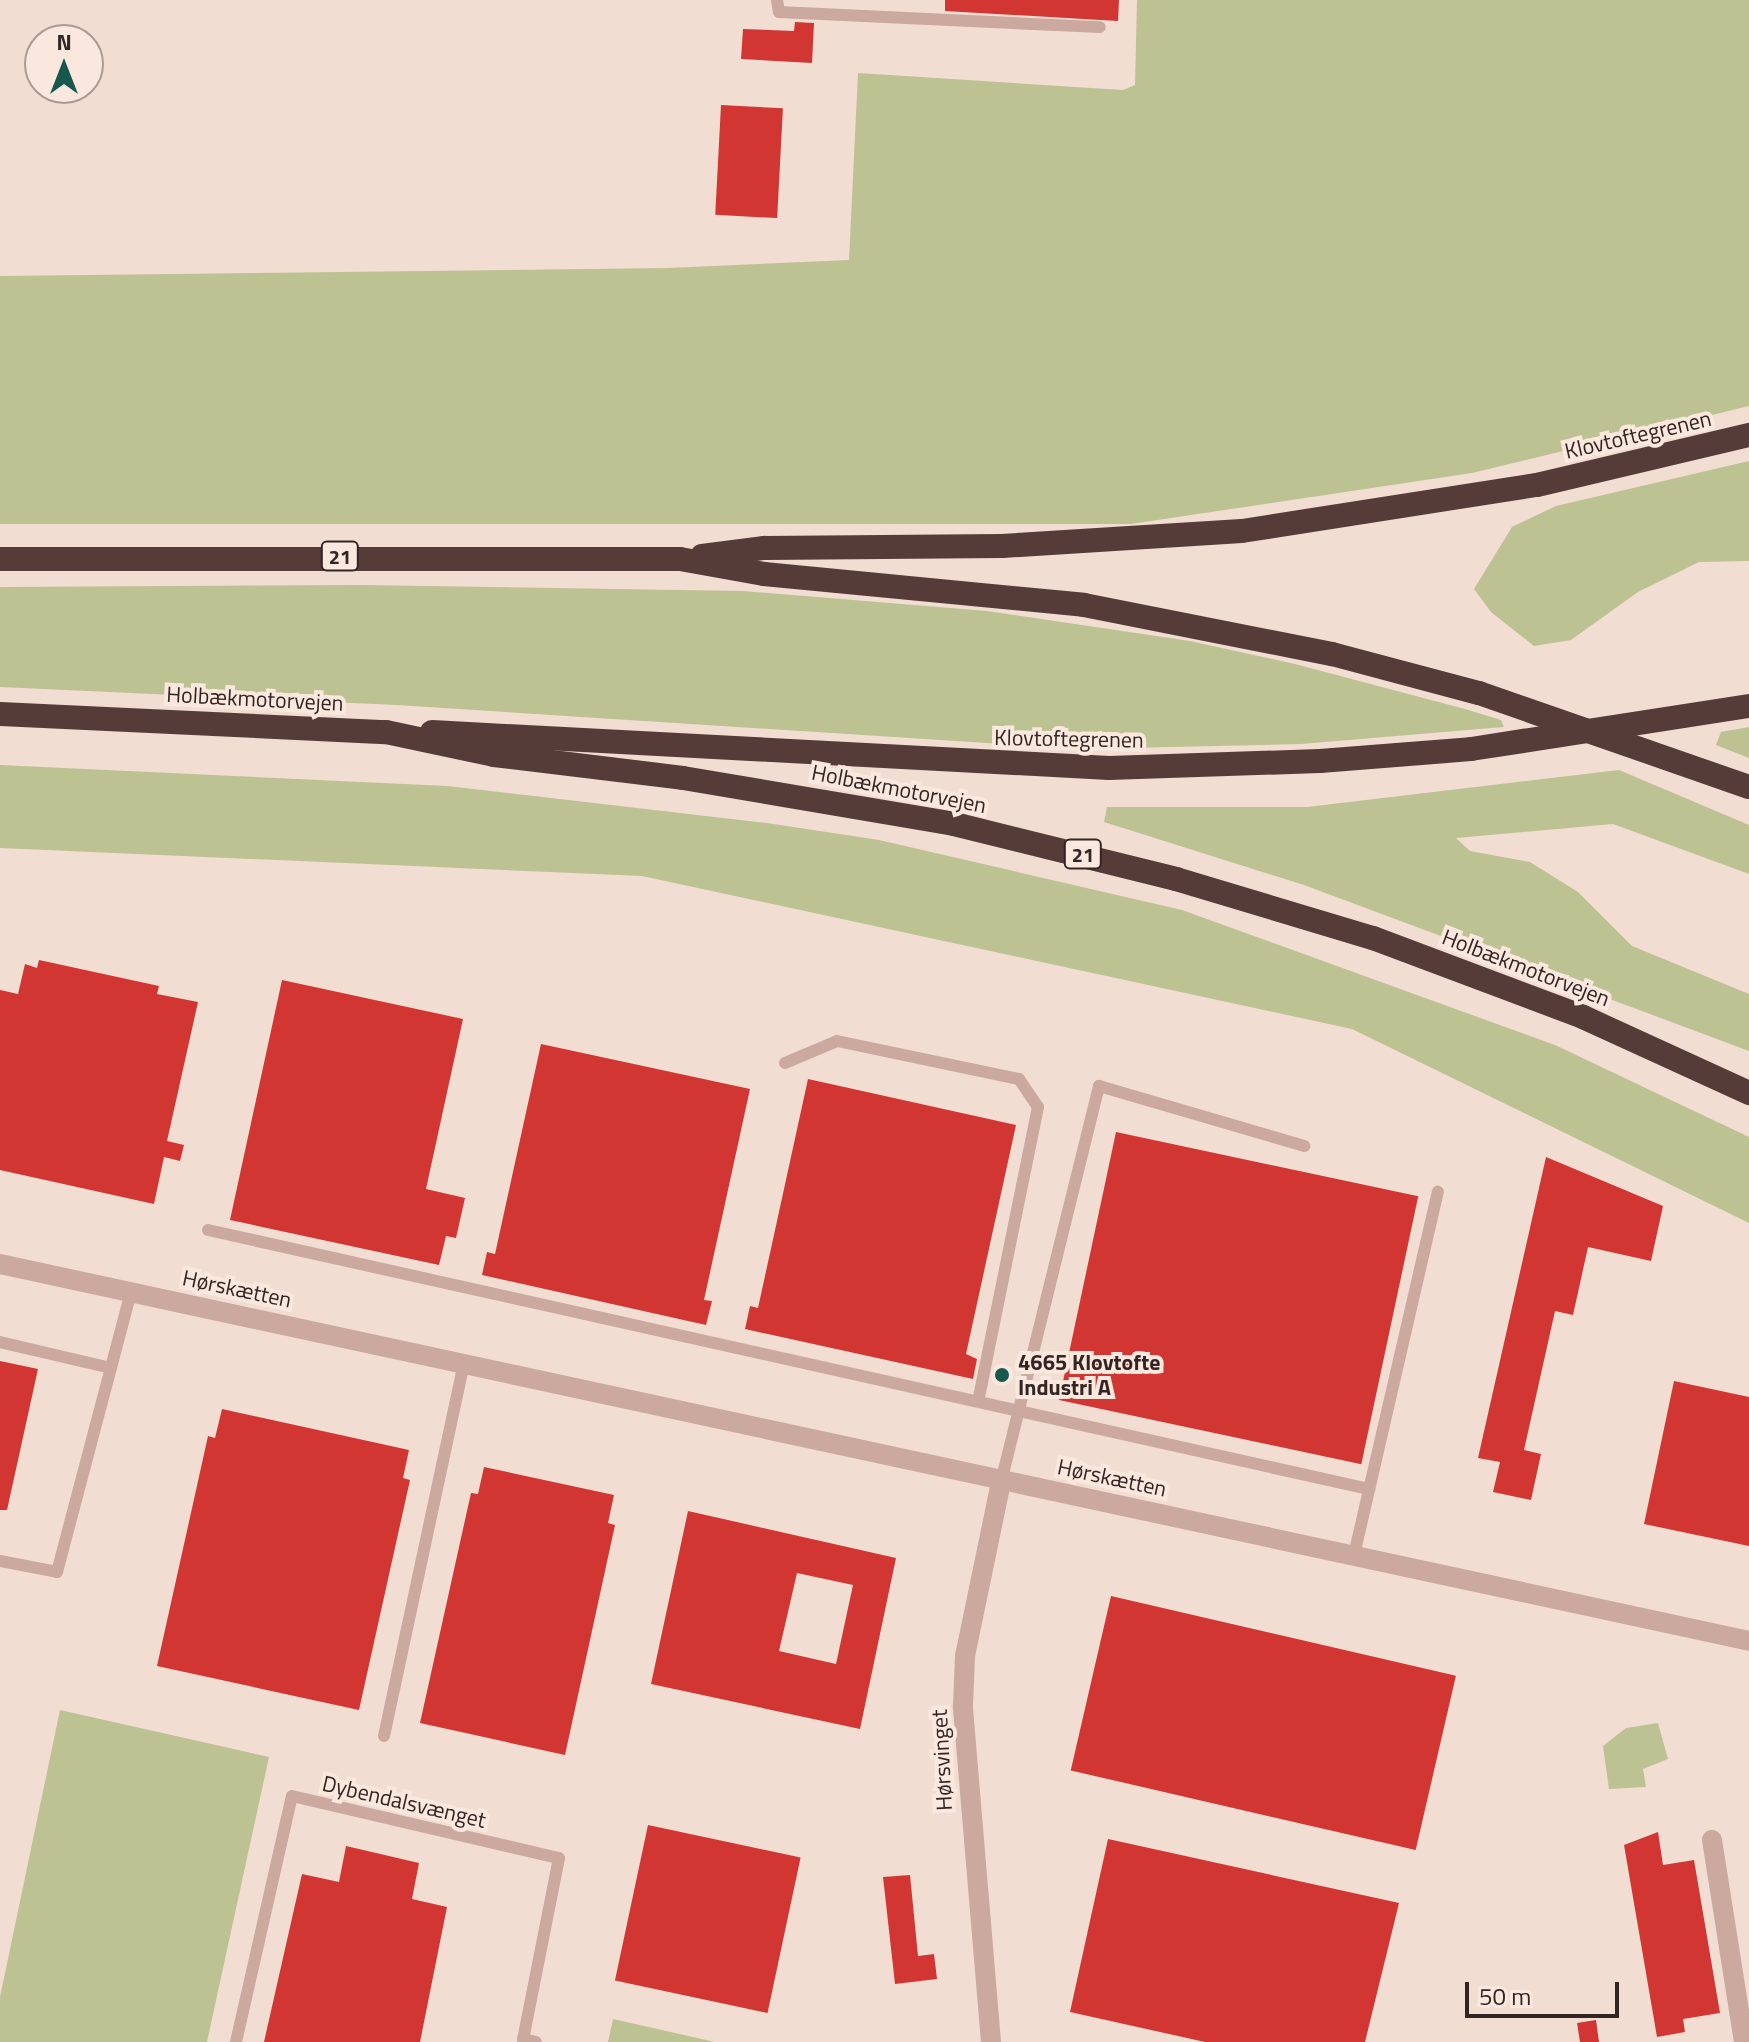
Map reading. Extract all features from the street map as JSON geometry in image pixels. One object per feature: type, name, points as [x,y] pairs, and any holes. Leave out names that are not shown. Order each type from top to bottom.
[{"type":"highway","name":"Klovtoftegrenen","points":[[680,559],[764,548],[1002,546],[1242,531],[1537,485],[1749,435]]},
{"type":"highway","name":"21","points":[[0,559],[680,559],[764,574],[952,588],[1084,605],[1318,651],[1479,693],[1749,787]]},
{"type":"highway","name":"Klovtoftegrenen","points":[[386,732],[493,731],[918,760],[1124,767],[1455,750],[1749,706]]},
{"type":"highway","name":"Holbækmotorvejen","points":[[0,714],[386,732],[494,755],[647,772],[864,807],[1086,855],[1265,903],[1440,961],[1583,1017],[1749,1093]]},
{"type":"street","name":"Hørskætten","points":[[0,1264],[1749,1641]]},
{"type":"street","name":"Hørsvinget","points":[[991,2042],[963,1706],[965,1656],[1002,1478]]},
{"type":"street","points":[[1712,1840],[1744,2042]]},
{"type":"lane","points":[[777,0],[779,12],[1100,27]]},
{"type":"lane","points":[[785,1063],[837,1041],[1019,1079],[1038,1107],[978,1401]]},
{"type":"lane","points":[[1002,1478],[1099,1086],[1304,1146]]},
{"type":"lane","points":[[1354,1555],[1438,1192]]},
{"type":"lane","points":[[208,1230],[1369,1489]]},
{"type":"lane","points":[[0,1561],[57,1572],[131,1291]]},
{"type":"lane","points":[[0,1342],[111,1368]]},
{"type":"lane","points":[[384,1736],[464,1363]]},
{"type":"lane","name":"Dybendalsvænget","points":[[236,2042],[292,1796],[559,1858],[523,2039],[536,2042]]},
{"type":"green space","points":[[1137,0],[1749,0],[1749,406],[1472,473],[1131,524],[0,524],[0,276],[668,268],[849,260],[858,73],[1123,90],[1135,85]]},
{"type":"green space","points":[[1749,461],[1749,561],[1699,562],[1638,592],[1571,640],[1534,646],[1491,612],[1474,589],[1512,527],[1556,506]]},
{"type":"green space","points":[[362,585],[743,591],[987,611],[1190,641],[1295,664],[1465,709],[1501,720],[1504,727],[1301,744],[1080,749],[396,705],[0,687],[0,587]]},
{"type":"green space","points":[[1749,727],[1749,758],[1716,745],[1721,732]]},
{"type":"green space","points":[[0,765],[447,786],[767,823],[879,840],[1182,910],[1555,1045],[1749,1137],[1749,1223],[1352,1029],[642,876],[0,848]]},
{"type":"green space","points":[[1619,770],[1749,825],[1749,874],[1613,824],[1456,838],[1470,851],[1530,862],[1578,892],[1632,946],[1749,994],[1749,1051],[1304,885],[1104,822],[1107,807],[1307,807]]},
{"type":"green space","points":[[60,1710],[269,1757],[207,2042],[0,2042],[0,1997]]},
{"type":"green space","points":[[1658,1723],[1668,1759],[1643,1769],[1646,1787],[1609,1789],[1603,1746],[1626,1728]]},
{"type":"green space","points":[[613,2019],[715,2042],[608,2042]]},
{"type":"building","points":[[945,0],[1119,0],[1118,21],[945,11]]},
{"type":"building","points":[[795,22],[814,23],[812,63],[741,59],[743,29],[794,31]]},
{"type":"building","points":[[721,105],[783,108],[777,218],[715,215]]},
{"type":"building","points":[[39,960],[159,986],[157,994],[198,1002],[167,1141],[184,1145],[180,1161],[164,1157],[154,1204],[0,1170],[0,990],[18,994],[25,964],[37,968]]},
{"type":"building","points":[[282,980],[463,1019],[426,1189],[465,1198],[456,1238],[446,1236],[439,1265],[230,1220]]},
{"type":"building","points":[[541,1044],[750,1089],[704,1300],[712,1301],[706,1325],[482,1275],[487,1252],[495,1254]]},
{"type":"building","points":[[808,1079],[1016,1125],[966,1354],[977,1359],[973,1379],[745,1329],[750,1306],[758,1308]]},
{"type":"building","points":[[1116,1132],[1418,1196],[1361,1464],[1059,1400]]},
{"type":"building","points":[[1546,1157],[1663,1206],[1651,1261],[1588,1247],[1573,1315],[1555,1311],[1524,1450],[1541,1454],[1531,1500],[1493,1492],[1500,1462],[1478,1458]]},
{"type":"building","points":[[0,1361],[38,1369],[7,1510],[0,1510]]},
{"type":"building","points":[[1674,1381],[1749,1397],[1749,1546],[1644,1524]]},
{"type":"building","points":[[222,1409],[409,1450],[403,1478],[410,1480],[359,1710],[157,1666],[208,1436],[215,1438]]},
{"type":"building","points":[[484,1467],[614,1495],[608,1523],[615,1525],[565,1755],[420,1723],[471,1493],[478,1494]]},
{"type":"building","points":[[688,1511],[896,1558],[860,1729],[651,1684]],"holes":[[[797,1573],[853,1585],[836,1664],[779,1651]]]},
{"type":"building","points":[[1111,1596],[1456,1676],[1416,1850],[1071,1770]]},
{"type":"building","points":[[648,1825],[801,1857],[768,2013],[615,1981]]},
{"type":"building","points":[[1658,1832],[1663,1865],[1694,1860],[1720,2013],[1683,2019],[1685,2032],[1657,2037],[1624,1845]]},
{"type":"building","points":[[1108,1839],[1399,1903],[1365,2042],[1205,2042],[1070,2012]]},
{"type":"building","points":[[346,1846],[419,1863],[412,1899],[447,1907],[420,2042],[264,2042],[302,1874],[339,1882]]},
{"type":"building","points":[[910,1875],[918,1956],[934,1954],[937,1979],[895,1984],[883,1877]]},
{"type":"building","points":[[1596,2020],[1599,2042],[1580,2042],[1577,2023]]},
{"type":"place","name":"4665 Klovtofte Industri A","points":[[1002,1375]]}]
